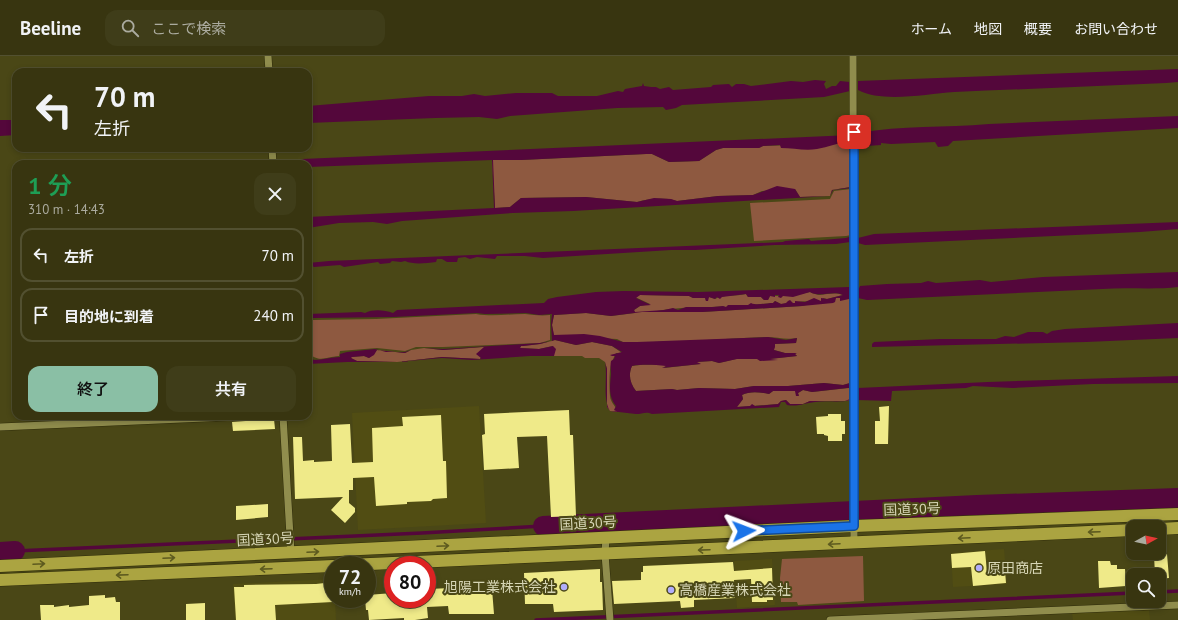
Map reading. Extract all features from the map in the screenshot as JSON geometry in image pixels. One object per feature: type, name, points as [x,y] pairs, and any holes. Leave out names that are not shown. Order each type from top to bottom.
[{"type":"highway","name":"国道30号","points":[[0,566],[290,549],[606,537],[854,522],[1178,514]]},
{"type":"highway","points":[[1166,529],[1178,528]]},
{"type":"highway","points":[[376,564],[1126,530]]},
{"type":"highway","points":[[0,580],[324,566]]},
{"type":"street","points":[[268,56],[269,68]]},
{"type":"street","points":[[854,56],[854,543]]},
{"type":"street","points":[[0,427],[159,420]]},
{"type":"street","points":[[282,420],[290,549]]},
{"type":"street","points":[[606,537],[610,620]]},
{"type":"street","points":[[830,620],[1178,605]]},
{"type":"shaded area","points":[[1178,69],[1178,82],[1166,83],[954,92],[904,97],[879,96],[858,90],[858,81]]},
{"type":"shaded area","points":[[815,80],[826,81],[824,84],[826,89],[836,86],[840,81],[850,82],[850,91],[824,97],[682,105],[666,110],[663,107],[617,108],[510,116],[497,119],[479,117],[312,123],[312,106],[429,96],[462,96],[474,94],[485,96],[516,93],[552,93],[558,96],[597,96],[618,91],[623,92],[625,89],[642,86],[643,83],[644,86],[656,87],[660,89],[669,87],[673,90],[729,84],[732,87],[736,84],[751,86],[791,81],[803,82]]},
{"type":"shaded area","points":[[1178,116],[1178,128],[953,141],[948,146],[938,147],[935,142],[881,143],[881,145],[867,146],[867,143],[858,141],[859,133],[875,130]]},
{"type":"shaded area","points":[[0,120],[12,120],[12,135],[0,136]]},
{"type":"shaded area","points":[[851,135],[851,187],[850,141],[812,150],[781,148],[780,145],[763,146],[759,148],[723,148],[716,150],[699,161],[669,162],[652,154],[493,160],[495,208],[510,207],[521,198],[586,197],[637,202],[654,198],[671,199],[677,201],[718,196],[753,195],[777,186],[795,189],[800,197],[830,196],[573,211],[513,213],[402,221],[387,224],[373,222],[339,223],[312,227],[312,217],[494,208],[492,160],[312,167],[312,160],[279,160]]},
{"type":"shaded area","points":[[851,141],[851,187],[832,190],[830,196],[800,197],[795,189],[762,191],[753,195],[718,196],[677,201],[657,198],[637,202],[586,197],[521,198],[510,207],[495,208],[492,160],[652,154],[669,162],[699,161],[716,150],[723,148],[759,148],[763,146],[835,144]]},
{"type":"shaded area","points":[[851,187],[851,188],[833,190],[830,196],[832,190]]},
{"type":"shaded area","points":[[851,189],[851,235],[754,241],[750,203],[830,199],[834,191]]},
{"type":"shaded area","points":[[1178,222],[1178,229],[1140,232],[865,245],[858,243],[858,238],[874,234]]},
{"type":"shaded area","points":[[849,237],[850,242],[836,244],[775,245],[671,250],[543,258],[525,256],[497,256],[495,259],[477,257],[470,259],[465,257],[458,258],[457,262],[447,262],[442,259],[437,259],[436,262],[412,263],[405,261],[392,261],[390,263],[380,264],[378,262],[344,267],[340,265],[314,267],[312,266],[312,263],[329,261],[783,242],[809,239],[811,241]]},
{"type":"shaded area","points":[[1178,272],[1178,287],[1169,288],[1111,288],[867,300],[858,298],[860,286],[921,283],[928,281],[936,283],[980,280],[991,282],[1043,277]]},
{"type":"shaded area","points":[[849,287],[850,362],[849,299],[840,301],[840,298],[836,298],[835,302],[833,303],[802,306],[702,312],[642,312],[611,316],[586,313],[554,315],[552,325],[554,335],[584,334],[600,336],[623,342],[768,337],[786,340],[797,338],[796,343],[775,344],[774,350],[785,353],[797,353],[795,354],[797,356],[770,359],[778,360],[760,361],[757,359],[737,359],[719,363],[712,361],[697,362],[701,364],[662,368],[666,366],[632,366],[630,379],[636,391],[699,388],[735,389],[754,386],[788,386],[824,383],[843,385],[850,383],[851,396],[849,388],[812,392],[803,390],[798,393],[799,396],[796,396],[795,391],[773,391],[769,394],[755,392],[742,395],[743,399],[737,407],[750,406],[752,404],[755,406],[778,404],[781,401],[786,400],[790,404],[803,404],[810,401],[819,401],[795,406],[787,405],[785,402],[781,402],[779,407],[652,414],[610,411],[616,411],[614,410],[616,406],[613,402],[610,387],[611,361],[615,356],[610,355],[622,352],[612,346],[592,342],[576,345],[555,340],[552,341],[551,323],[552,314],[477,313],[393,317],[312,318],[312,314],[365,313],[379,310],[393,313],[397,310],[544,303],[548,299],[557,297],[596,292],[698,292]],"holes":[[[810,292],[814,294],[835,293],[843,295],[827,299],[821,298],[821,301],[814,298],[805,302],[795,301],[795,303],[790,300],[781,304],[775,301],[773,303],[751,303],[748,305],[728,305],[726,307],[686,307],[678,310],[673,308],[635,312],[634,310],[640,306],[651,305],[636,298],[640,295],[689,296],[693,298],[705,298],[706,301],[708,301],[709,297],[715,299],[717,297],[720,299],[722,297],[746,294],[748,297],[761,297],[764,300],[768,300],[770,296],[775,297],[775,295],[779,295],[778,297],[781,298],[783,296],[793,297]]]},
{"type":"shaded area","points":[[810,292],[819,295],[834,293],[843,295],[827,299],[823,298],[821,301],[801,301],[781,304],[775,301],[773,303],[726,307],[681,308],[651,312],[702,312],[802,306],[840,297],[849,299],[850,383],[843,385],[824,383],[788,386],[754,386],[735,389],[699,388],[636,391],[630,379],[632,366],[667,365],[664,368],[700,364],[695,362],[712,361],[719,363],[736,359],[768,359],[797,356],[795,354],[796,353],[785,353],[774,350],[774,344],[796,343],[797,338],[789,339],[766,337],[623,342],[617,339],[554,336],[552,325],[554,315],[586,313],[611,316],[635,313],[634,310],[640,306],[650,304],[635,297],[640,295],[689,296],[693,298],[705,297],[706,301],[709,297],[715,299],[718,297],[746,294],[748,297],[761,297],[764,300],[768,300],[770,296],[790,296]]},
{"type":"shaded area","points":[[476,314],[550,315],[550,340],[540,343],[416,347],[405,351],[377,348],[340,351],[339,356],[323,359],[312,356],[312,320],[376,319]]},
{"type":"shaded area","points":[[1178,323],[1178,338],[1086,342],[872,347],[874,342],[940,339],[996,339],[1005,336],[1014,337],[1028,332],[1043,332],[1047,334],[1052,331],[1065,329]]},
{"type":"shaded area","points":[[555,340],[576,345],[592,342],[612,346],[622,353],[616,353],[610,367],[610,398],[617,412],[610,411],[607,407],[607,369],[605,362],[599,358],[585,358],[582,356],[553,356],[553,346],[539,349],[520,348],[521,346],[540,344]]},
{"type":"shaded area","points":[[550,341],[540,344],[521,346],[520,348],[539,349],[553,346],[556,349],[554,356],[472,360],[442,358],[397,362],[442,357],[480,359],[481,358],[476,354],[484,347],[443,350],[424,348],[443,349],[540,343]]},
{"type":"shaded area","points":[[484,347],[480,359],[442,357],[397,362],[357,361],[351,358],[364,356],[369,358],[377,350],[405,353],[411,350],[424,348],[443,350]]},
{"type":"shaded area","points":[[375,349],[380,350],[377,350],[374,355],[369,358],[364,356],[351,358],[357,361],[397,362],[312,364],[312,358],[317,360],[340,357],[340,354]]},
{"type":"shaded area","points":[[605,362],[607,369],[607,403],[606,394]]},
{"type":"shaded area","points":[[1178,376],[1178,383],[1093,384],[1013,388],[973,386],[966,388],[892,391],[891,401],[857,400],[858,388]]},
{"type":"shaded area","points":[[849,388],[851,396],[850,400],[845,401],[810,401],[803,404],[790,404],[786,400],[781,401],[778,404],[737,407],[743,399],[742,395],[751,392],[769,394],[773,391],[795,391],[799,396],[798,393],[803,390],[812,392]]},
{"type":"shaded area","points":[[479,406],[486,523],[358,530],[352,413]]},
{"type":"shaded area","name":"原田商店","points":[[1004,549],[1007,584],[953,587],[951,553]]},
{"type":"shaded area","points":[[863,556],[864,601],[798,605],[797,602],[781,602],[780,578],[782,559]]},
{"type":"shaded area","points":[[772,559],[775,605],[737,608],[734,561]]},
{"type":"shaded area","points":[[324,579],[324,608],[335,608],[336,620],[235,620],[233,584]]},
{"type":"shaded area","points":[[1149,610],[1150,620],[1073,620],[1072,613]]},
{"type":"building","points":[[889,406],[888,444],[875,444],[875,421],[880,421],[879,407]]},
{"type":"building","points":[[569,410],[570,435],[573,435],[576,516],[551,517],[547,436],[517,437],[519,468],[484,470],[482,435],[485,434],[484,414]]},
{"type":"building","points":[[828,414],[841,414],[841,421],[845,421],[845,434],[842,434],[842,441],[828,441],[828,436],[824,434],[817,434],[816,417],[828,416]]},
{"type":"building","points":[[441,415],[443,461],[446,461],[447,498],[433,499],[431,501],[407,502],[407,504],[376,506],[374,477],[353,478],[353,490],[349,490],[349,503],[355,508],[355,512],[345,523],[331,510],[343,497],[295,499],[293,437],[302,437],[303,461],[332,461],[331,425],[350,424],[352,463],[373,462],[372,428],[403,426],[402,417]]},
{"type":"building","points":[[274,420],[275,429],[233,431],[232,422]]},
{"type":"building","points":[[268,504],[268,517],[236,520],[236,506]]},
{"type":"building","points":[[985,551],[987,572],[1005,571],[1006,583],[973,586],[971,567],[952,568],[951,554]]},
{"type":"building","points":[[1166,554],[1169,578],[1166,578],[1166,568],[1155,568],[1154,560],[1166,560]]},
{"type":"building","points":[[1098,561],[1110,561],[1111,565],[1117,565],[1117,569],[1125,569],[1126,586],[1099,588]]},
{"type":"building","points":[[733,562],[734,571],[772,568],[773,600],[767,600],[767,602],[752,602],[751,579],[734,580],[735,598],[694,600],[694,607],[681,608],[680,601],[614,604],[612,581],[641,580],[643,566]]},
{"type":"building","points":[[600,569],[603,610],[554,612],[553,604],[525,604],[524,573]]},
{"type":"building","points":[[324,583],[324,602],[275,605],[276,620],[236,620],[234,587],[244,587],[244,585]]},
{"type":"building","points":[[471,587],[472,590],[492,589],[494,614],[449,614],[448,606],[436,607],[436,589]]},
{"type":"building","points":[[376,594],[384,594],[384,608],[427,608],[428,618],[415,620],[404,620],[404,618],[369,620],[368,610],[366,610],[366,608],[376,608]]},
{"type":"building","points":[[105,595],[105,598],[115,597],[116,602],[120,602],[120,620],[41,620],[40,605],[54,605],[54,607],[69,605],[69,607],[89,605],[89,596]]},
{"type":"building","points":[[205,603],[205,620],[186,620],[186,604]]},
{"type":"waterway","points":[[543,526],[977,505],[1178,498]]},
{"type":"waterway","points":[[15,551],[422,533],[543,526]]},
{"type":"waterway","points":[[0,552],[15,551]]},
{"type":"waterway","points":[[1166,592],[1178,591]]},
{"type":"waterway","points":[[536,620],[1126,593]]},
{"type":"place","name":"原田商店","points":[[979,568]]},
{"type":"place","name":"旭陽工業株式会社","points":[[564,587]]},
{"type":"place","name":"高橋産業株式会社","points":[[671,590]]},
{"type":"route","points":[[744,531],[854,526],[854,132]]}]
